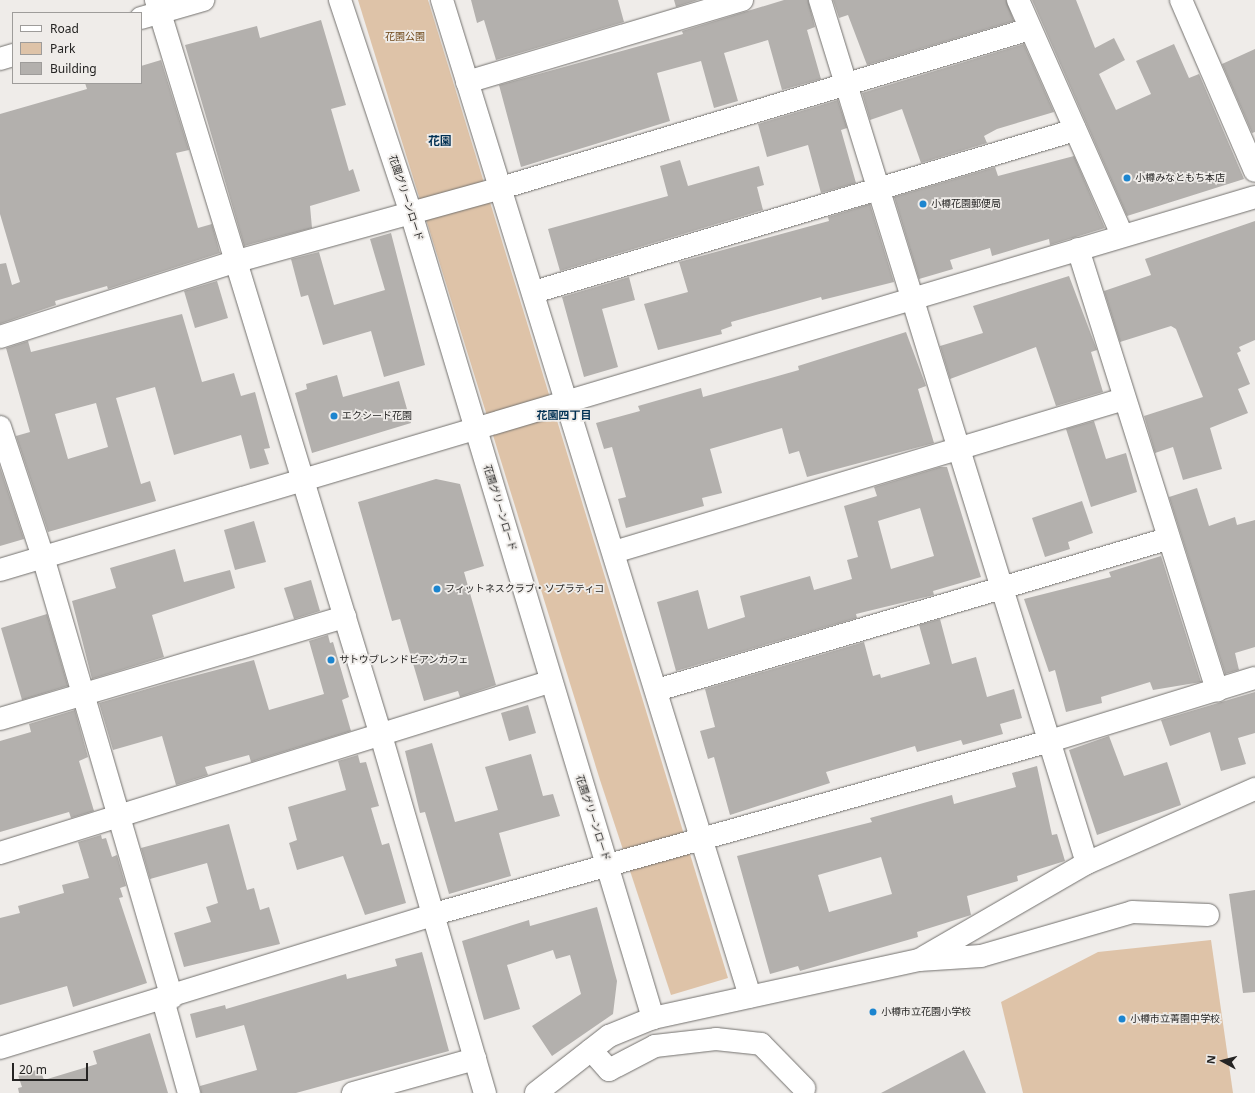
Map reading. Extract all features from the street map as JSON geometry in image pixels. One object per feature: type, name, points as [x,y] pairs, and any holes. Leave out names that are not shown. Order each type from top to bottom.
[{"type":"main road","points":[[203,0],[152,10],[234,262],[301,481],[345,617],[380,732],[431,915],[485,1093]]},
{"type":"main road","name":"花園グリーンロード","points":[[340,0],[411,213],[476,428],[549,682],[609,867],[653,1018]]},
{"type":"main road","points":[[442,0],[704,840],[750,996]]},
{"type":"main road","points":[[467,82],[742,0]]},
{"type":"main road","points":[[820,0],[1087,863]]},
{"type":"main road","points":[[1018,0],[1122,235]]},
{"type":"main road","points":[[1181,0],[1255,171]]},
{"type":"main road","points":[[0,337],[234,262],[501,188],[1030,29]]},
{"type":"main road","points":[[0,59],[12,55]]},
{"type":"main road","points":[[534,292],[1075,130]]},
{"type":"main road","points":[[0,570],[568,402],[1255,196]]},
{"type":"main road","points":[[1078,250],[1167,539],[1217,691]]},
{"type":"main road","points":[[614,552],[1124,399]]},
{"type":"main road","points":[[0,427],[43,557],[119,816],[167,999],[189,1093]]},
{"type":"main road","points":[[657,690],[1001,586],[1167,539]]},
{"type":"main road","points":[[0,719],[345,617]]},
{"type":"main road","points":[[0,1048],[167,999],[431,915],[609,867],[1050,741],[1217,691],[1255,678]]},
{"type":"main road","points":[[0,853],[380,732],[549,682]]},
{"type":"main road","points":[[919,960],[1087,863],[1255,789]]},
{"type":"main road","points":[[536,1093],[609,1036],[653,1018],[919,960],[981,956],[1132,912],[1208,915]]},
{"type":"main road","points":[[591,1050],[609,1070],[655,1046],[716,1039],[761,1044],[804,1088]]},
{"type":"main road","points":[[353,1093],[475,1059]]},
{"type":"green space","name":"花園公園","points":[[358,0],[428,0],[728,978],[671,995],[600,780]]},
{"type":"green space","points":[[1211,940],[1233,1093],[1023,1093],[1001,1002],[1098,952]]},
{"type":"building","points":[[471,0],[618,0],[624,22],[496,60],[484,20],[477,23]]},
{"type":"building","points":[[674,0],[698,0],[676,7]]},
{"type":"building","points":[[784,0],[808,0],[815,27],[807,30],[821,79],[782,90],[768,40],[724,53],[738,101],[714,108],[701,61],[657,73],[670,121],[521,167],[499,85],[683,34],[682,31]]},
{"type":"building","points":[[833,0],[1006,0],[1014,21],[867,65],[848,15],[839,18]]},
{"type":"building","points":[[1032,0],[1076,0],[1095,48],[1114,38],[1125,60],[1099,74],[1116,110],[1151,94],[1136,61],[1174,44],[1189,78],[1199,74],[1244,179],[1127,216]]},
{"type":"building","points":[[321,20],[346,105],[331,109],[349,171],[353,169],[360,191],[310,206],[312,228],[244,246],[185,45],[257,26],[260,38]]},
{"type":"building","points":[[1024,44],[1054,112],[997,129],[984,136],[987,143],[921,163],[902,109],[870,120],[862,93]]},
{"type":"building","points":[[1255,49],[1255,132],[1252,133],[1222,64]]},
{"type":"building","points":[[161,60],[189,150],[176,153],[198,228],[212,224],[220,253],[108,289],[107,286],[55,301],[56,305],[0,324],[0,264],[6,263],[12,285],[20,282],[0,214],[0,114],[87,89],[85,84],[142,84],[142,66]]},
{"type":"building","points":[[838,100],[847,128],[841,130],[856,183],[821,193],[808,145],[767,157],[758,124]]},
{"type":"building","points":[[1074,156],[1105,228],[1050,245],[1049,239],[992,256],[990,248],[950,260],[953,269],[919,279],[894,197],[995,167],[998,176]]},
{"type":"building","points":[[680,160],[688,186],[759,166],[764,185],[757,187],[763,210],[560,271],[548,229],[668,196],[660,166]]},
{"type":"building","points":[[870,204],[894,282],[822,300],[821,297],[731,322],[732,326],[721,330],[722,334],[658,350],[644,304],[688,292],[679,262],[829,221],[828,217]]},
{"type":"building","points":[[1255,221],[1255,340],[1239,347],[1241,351],[1237,353],[1250,384],[1238,389],[1248,413],[1210,428],[1222,469],[1183,480],[1173,447],[1155,453],[1144,416],[1203,397],[1176,329],[1171,326],[1120,342],[1104,291],[1151,275],[1145,259]]},
{"type":"building","points":[[391,233],[425,365],[384,377],[371,331],[323,345],[308,295],[301,297],[291,259],[319,252],[334,305],[385,290],[370,239]]},
{"type":"building","points":[[1069,276],[1097,350],[1091,352],[1103,392],[1056,406],[1036,347],[950,379],[940,346],[983,333],[973,306]]},
{"type":"building","points":[[629,277],[635,300],[602,309],[618,367],[584,377],[562,297]]},
{"type":"building","points":[[217,281],[228,318],[195,328],[184,291]]},
{"type":"building","points":[[182,314],[202,382],[234,373],[241,396],[255,392],[270,448],[264,449],[269,464],[250,469],[241,435],[174,455],[155,387],[116,398],[141,484],[150,481],[156,501],[48,532],[16,436],[30,432],[6,348],[28,341],[31,352]],"holes":[[[96,403],[108,447],[68,459],[55,414]]]},
{"type":"building","points":[[906,332],[926,386],[918,389],[934,443],[807,477],[799,451],[789,454],[782,428],[710,449],[722,493],[702,498],[704,506],[626,528],[618,499],[626,497],[612,447],[604,449],[596,423],[640,411],[638,406],[701,388],[703,397],[799,370],[798,366]]},
{"type":"building","name":"エクシード花園","points":[[337,375],[343,397],[399,381],[411,423],[312,453],[295,393],[307,389],[306,384]]},
{"type":"building","points":[[1094,421],[1106,459],[1126,453],[1137,492],[1091,507],[1066,429]]},
{"type":"building","points":[[0,467],[24,539],[0,546]]},
{"type":"building","points":[[940,467],[947,467],[981,577],[933,591],[934,595],[856,614],[857,618],[676,671],[657,602],[698,590],[708,629],[745,617],[740,596],[810,576],[814,590],[852,579],[847,560],[858,557],[844,506],[877,496],[874,487]],"holes":[[[920,508],[934,556],[891,569],[878,521]]]},
{"type":"building","points":[[436,479],[460,484],[484,566],[464,572],[496,685],[460,697],[458,691],[424,701],[400,619],[392,621],[358,502]]},
{"type":"building","points":[[1197,488],[1209,526],[1235,517],[1237,525],[1255,520],[1255,647],[1235,653],[1239,670],[1225,674],[1169,497]]},
{"type":"building","points":[[1082,501],[1093,533],[1068,542],[1070,549],[1045,557],[1032,518]]},
{"type":"building","points":[[254,521],[266,562],[235,570],[224,530]]},
{"type":"building","points":[[175,549],[184,582],[230,570],[235,588],[152,615],[164,657],[92,679],[72,601],[116,588],[110,568]]},
{"type":"building","points":[[1161,556],[1201,682],[1153,690],[1150,682],[1101,697],[1102,703],[1066,712],[1055,670],[1049,672],[1024,599],[1111,577],[1109,572]]},
{"type":"building","points":[[311,580],[320,611],[294,619],[284,588]]},
{"type":"building","points":[[47,614],[68,686],[22,700],[1,628]]},
{"type":"building","points":[[940,619],[952,664],[976,657],[987,697],[1014,689],[1022,718],[1000,724],[1003,734],[963,745],[961,740],[917,752],[915,746],[826,772],[830,783],[730,815],[714,757],[708,759],[700,731],[715,727],[705,689],[864,642],[873,676],[880,674],[881,678],[930,664],[919,625]]},
{"type":"building","points":[[328,635],[330,643],[333,642],[349,697],[342,700],[351,731],[251,762],[249,755],[205,767],[208,775],[176,785],[162,736],[113,750],[99,703],[171,682],[254,660],[269,710],[324,694],[309,641]]},
{"type":"building","points":[[1255,692],[1255,733],[1238,738],[1246,764],[1221,771],[1210,732],[1170,746],[1161,720]]},
{"type":"building","points":[[528,705],[536,733],[509,741],[501,713]]},
{"type":"building","points":[[75,710],[88,757],[79,761],[94,811],[71,818],[69,812],[0,832],[0,741],[31,732],[29,724]]},
{"type":"building","points":[[1109,736],[1124,776],[1167,762],[1181,805],[1097,835],[1069,750]]},
{"type":"building","points":[[432,743],[455,822],[498,810],[485,767],[531,754],[543,796],[553,794],[560,816],[499,833],[511,876],[449,894],[425,812],[420,813],[405,751]]},
{"type":"building","points":[[358,755],[360,763],[366,762],[379,806],[371,808],[382,845],[389,843],[406,903],[365,915],[343,856],[297,870],[289,843],[297,840],[288,807],[346,790],[338,761]]},
{"type":"building","points":[[1037,766],[1052,835],[1057,834],[1065,861],[1017,876],[1018,881],[967,896],[971,915],[917,932],[918,937],[800,971],[798,966],[770,974],[737,856],[872,822],[870,818],[952,795],[954,804],[1016,787],[1012,773]],"holes":[[[881,857],[892,894],[829,912],[818,875]]]},
{"type":"building","points":[[229,824],[247,890],[254,888],[260,910],[269,907],[280,944],[184,967],[174,933],[211,922],[206,907],[218,903],[207,863],[150,879],[141,848]]},
{"type":"building","points":[[101,835],[102,839],[106,838],[112,857],[117,855],[126,886],[120,888],[123,897],[119,898],[147,983],[73,1007],[67,986],[0,1005],[0,918],[20,913],[18,906],[64,893],[62,885],[89,878],[78,842]]},
{"type":"building","name":"小樽市立菁園中学校","points":[[1255,890],[1255,992],[1243,993],[1229,894]]},
{"type":"building","points":[[597,907],[617,981],[613,1014],[552,1056],[532,1026],[581,994],[570,955],[556,959],[553,950],[507,965],[520,1009],[484,1020],[462,941],[529,920],[530,926]]},
{"type":"building","points":[[422,952],[449,1051],[296,1093],[201,1093],[200,1086],[257,1070],[244,1025],[196,1038],[190,1014],[225,1005],[226,1009],[346,974],[347,979],[397,966],[395,959]]},
{"type":"building","points":[[150,1033],[168,1093],[19,1093],[18,1088],[22,1087],[18,1075],[40,1069],[44,1080],[97,1064],[93,1051]]},
{"type":"building","points":[[964,1050],[986,1093],[881,1093]]},
{"type":"place","name":"小樽みなともち本店","points":[[1127,178]]},
{"type":"place","name":"小樽花園郵便局","points":[[923,204]]},
{"type":"place","name":"エクシード花園","points":[[334,416]]},
{"type":"place","name":"フィットネスクラブ・ソプラティコ","points":[[437,589]]},
{"type":"place","name":"サトウブレンドビアンカフェ","points":[[331,660]]},
{"type":"place","name":"小樽市立花園小学校","points":[[873,1012]]},
{"type":"place","name":"小樽市立菁園中学校","points":[[1122,1019]]},
{"type":"district","name":"花園","points":[[440,141]]},
{"type":"district","name":"花園四丁目","points":[[564,415]]}]
